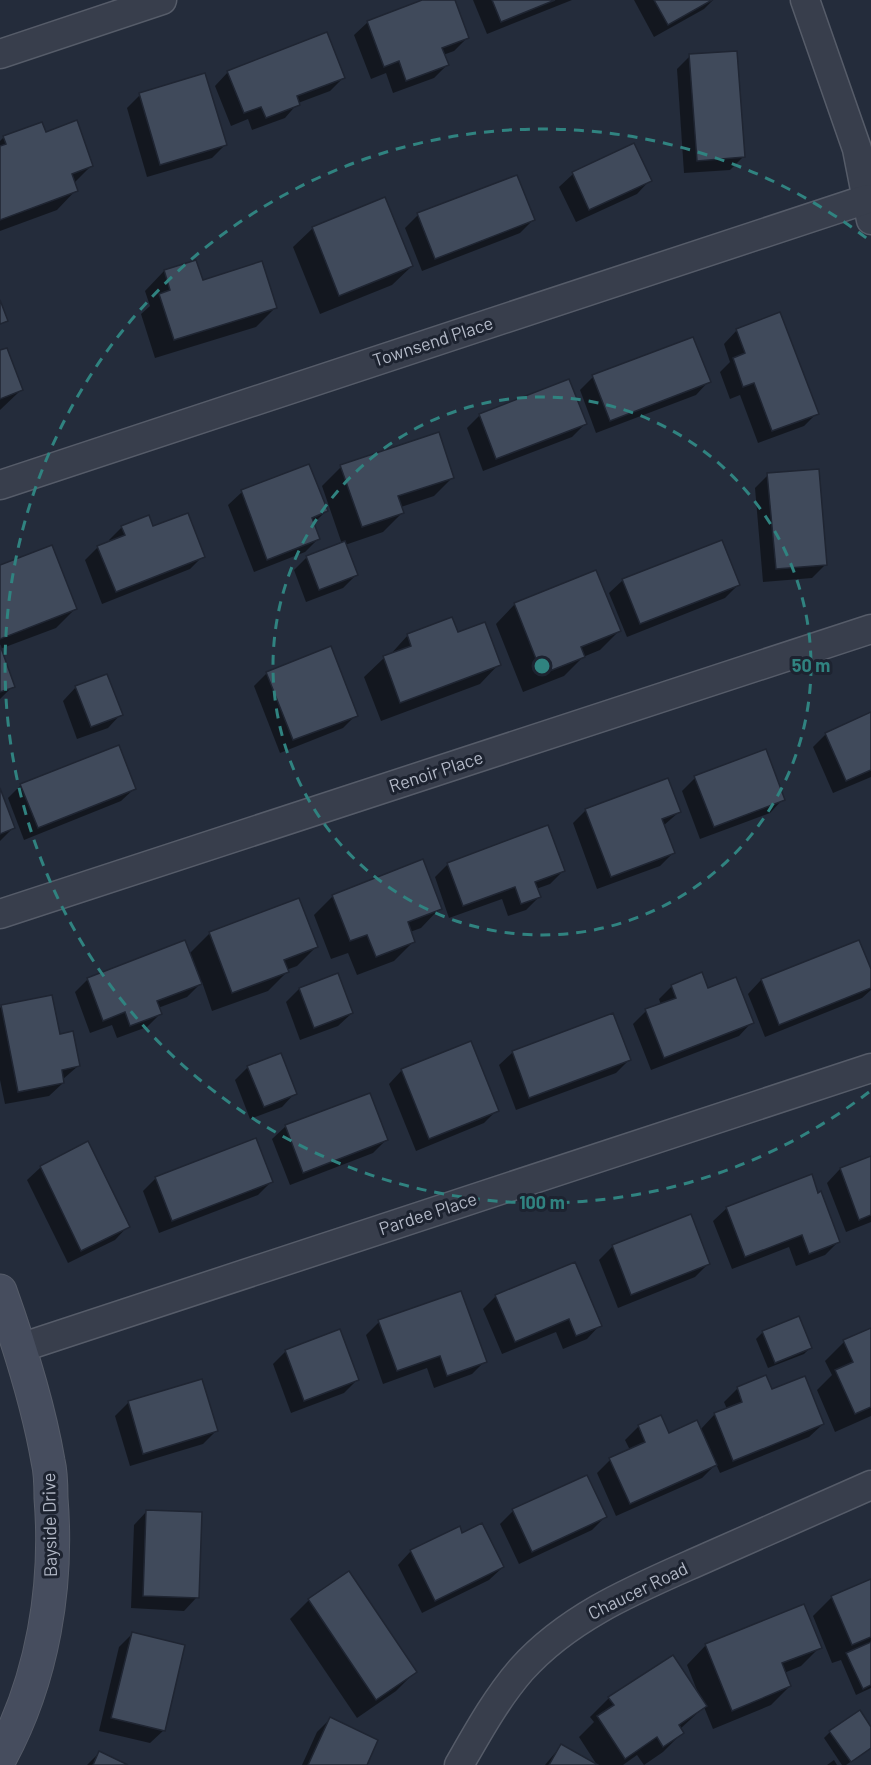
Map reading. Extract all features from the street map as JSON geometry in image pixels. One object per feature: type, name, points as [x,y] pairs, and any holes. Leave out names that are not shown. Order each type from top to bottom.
[{"type":"street","points":[[0,54],[162,0]]},
{"type":"street","points":[[805,0],[857,149],[869,209]]},
{"type":"street","name":"Townsend Place","points":[[0,485],[869,209]]},
{"type":"street","name":"Renoir Place","points":[[0,914],[871,630]]},
{"type":"street","name":"Pardee Place","points":[[20,1348],[871,1068]]},
{"type":"street","name":"Bayside Drive","points":[[0,1291],[20,1348],[49,1463],[53,1524],[51,1585],[42,1645],[33,1679],[8,1744],[0,1758]]},
{"type":"street","name":"Chaucer Road","points":[[459,1765],[495,1703],[522,1669],[557,1636],[596,1609],[649,1583],[871,1485]]},
{"type":"building","points":[[422,0],[455,0],[469,38],[442,48],[449,65],[406,81],[399,61],[384,67],[367,21]]},
{"type":"building","points":[[492,0],[555,0],[501,22]]},
{"type":"building","points":[[654,0],[712,0],[668,25]]},
{"type":"building","points":[[327,32],[345,78],[297,96],[300,105],[266,118],[261,107],[244,113],[227,71]]},
{"type":"building","points":[[737,51],[745,157],[697,161],[689,54]]},
{"type":"building","points":[[205,73],[227,145],[160,165],[139,93]]},
{"type":"building","points":[[77,120],[93,166],[72,174],[78,191],[0,220],[0,146],[6,144],[3,136],[42,122],[46,132]]},
{"type":"building","points":[[634,143],[652,181],[589,210],[572,172]]},
{"type":"building","points":[[517,175],[535,220],[435,259],[417,213]]},
{"type":"building","points":[[385,197],[413,266],[339,296],[312,227]]},
{"type":"building","points":[[196,260],[203,280],[262,261],[277,308],[174,340],[159,294],[170,290],[164,270]]},
{"type":"building","points":[[0,300],[8,321],[0,324]]},
{"type":"building","points":[[780,312],[819,414],[772,431],[754,383],[743,387],[733,358],[745,353],[736,329]]},
{"type":"building","points":[[693,337],[711,382],[610,421],[592,375]]},
{"type":"building","points":[[7,348],[23,390],[0,399],[0,350]]},
{"type":"building","points":[[569,379],[587,424],[496,459],[479,414]]},
{"type":"building","points":[[439,432],[454,478],[398,496],[404,513],[362,527],[340,465]]},
{"type":"building","points":[[309,464],[328,511],[312,518],[320,539],[267,560],[241,490]]},
{"type":"building","points":[[819,469],[827,565],[776,569],[767,473]]},
{"type":"building","points":[[188,513],[205,557],[116,592],[97,546],[125,535],[121,526],[149,515],[153,526]]},
{"type":"building","points":[[722,540],[740,585],[640,624],[622,579]]},
{"type":"building","points":[[345,541],[358,575],[319,590],[306,556]]},
{"type":"building","points":[[52,545],[77,609],[0,639],[0,565]]},
{"type":"building","points":[[596,570],[621,631],[581,647],[585,657],[542,674],[514,603]]},
{"type":"building","points":[[452,617],[458,632],[485,622],[501,665],[400,703],[383,656],[411,646],[407,634]]},
{"type":"building","points":[[0,645],[15,687],[0,692]]},
{"type":"building","points":[[331,646],[358,716],[293,740],[266,672]]},
{"type":"building","points":[[107,674],[123,715],[91,727],[75,686]]},
{"type":"building","points":[[871,712],[871,770],[846,781],[825,733]]},
{"type":"building","points":[[119,745],[136,789],[38,828],[20,784]]},
{"type":"building","points":[[766,749],[785,800],[714,827],[694,776]]},
{"type":"building","points":[[668,778],[681,812],[662,819],[675,853],[611,877],[585,809]]},
{"type":"building","points":[[0,788],[15,828],[0,834]]},
{"type":"building","points":[[548,825],[565,871],[535,882],[541,897],[521,904],[515,887],[463,906],[447,863]]},
{"type":"building","points":[[423,859],[442,909],[408,922],[415,942],[376,957],[367,935],[350,941],[332,895]]},
{"type":"building","points":[[299,898],[318,947],[284,960],[289,972],[232,993],[209,932]]},
{"type":"building","points":[[185,940],[202,984],[157,1001],[162,1014],[130,1026],[125,1012],[103,1021],[87,978]]},
{"type":"building","points":[[859,940],[871,969],[871,988],[779,1025],[761,979]]},
{"type":"building","points":[[702,972],[708,988],[736,977],[754,1023],[664,1058],[645,1009],[676,998],[671,985]]},
{"type":"building","points":[[338,973],[353,1013],[314,1028],[299,988]]},
{"type":"building","points":[[52,995],[60,1034],[73,1031],[80,1066],[62,1070],[64,1083],[18,1092],[1,1005]]},
{"type":"building","points":[[613,1013],[631,1060],[529,1098],[512,1051]]},
{"type":"building","points":[[471,1041],[499,1111],[429,1139],[401,1069]]},
{"type":"building","points":[[281,1053],[297,1094],[264,1107],[247,1066]]},
{"type":"building","points":[[370,1093],[388,1140],[303,1173],[285,1125]]},
{"type":"building","points":[[256,1138],[273,1182],[172,1221],[155,1177]]},
{"type":"building","points":[[88,1141],[130,1227],[81,1251],[40,1166]]},
{"type":"building","points":[[871,1156],[871,1215],[859,1220],[840,1168]]},
{"type":"building","points":[[812,1174],[818,1193],[821,1191],[840,1242],[809,1254],[802,1235],[745,1257],[726,1207]]},
{"type":"building","points":[[691,1214],[710,1264],[631,1295],[612,1245]]},
{"type":"building","points":[[575,1262],[602,1326],[576,1336],[569,1319],[515,1342],[495,1295]]},
{"type":"building","points":[[461,1291],[487,1362],[447,1376],[440,1356],[397,1371],[378,1320]]},
{"type":"building","points":[[799,1316],[812,1348],[775,1363],[762,1331]]},
{"type":"building","points":[[871,1328],[871,1407],[855,1414],[835,1370],[853,1362],[843,1340]]},
{"type":"building","points":[[340,1329],[359,1380],[304,1401],[285,1350]]},
{"type":"building","points":[[766,1375],[772,1389],[805,1376],[824,1424],[733,1461],[714,1413],[742,1402],[737,1387]]},
{"type":"building","points":[[202,1379],[218,1431],[143,1454],[128,1401]]},
{"type":"building","points":[[661,1415],[669,1433],[697,1420],[717,1465],[630,1504],[609,1458],[645,1442],[638,1425]]},
{"type":"building","points":[[587,1475],[607,1517],[532,1552],[512,1509]]},
{"type":"building","points":[[146,1510],[202,1512],[199,1598],[143,1596]]},
{"type":"building","points":[[482,1523],[504,1567],[435,1601],[410,1550],[460,1526],[462,1533]]},
{"type":"building","points":[[349,1571],[417,1672],[376,1700],[308,1599]]},
{"type":"building","points":[[871,1579],[871,1637],[852,1645],[831,1596]]},
{"type":"building","points":[[804,1604],[822,1648],[782,1663],[791,1686],[732,1711],[705,1644]]},
{"type":"building","points":[[132,1632],[185,1645],[165,1731],[111,1718]]},
{"type":"building","points":[[871,1642],[871,1685],[863,1689],[846,1653]]},
{"type":"building","points":[[673,1655],[707,1706],[679,1725],[684,1733],[663,1747],[657,1737],[625,1759],[597,1716],[614,1705],[608,1697]]},
{"type":"building","points":[[860,1710],[871,1727],[871,1748],[851,1762],[829,1731]]},
{"type":"building","points":[[330,1717],[378,1740],[367,1765],[308,1765]]},
{"type":"building","points":[[561,1744],[598,1765],[549,1765]]},
{"type":"building","points":[[99,1751],[128,1765],[93,1765]]}]
